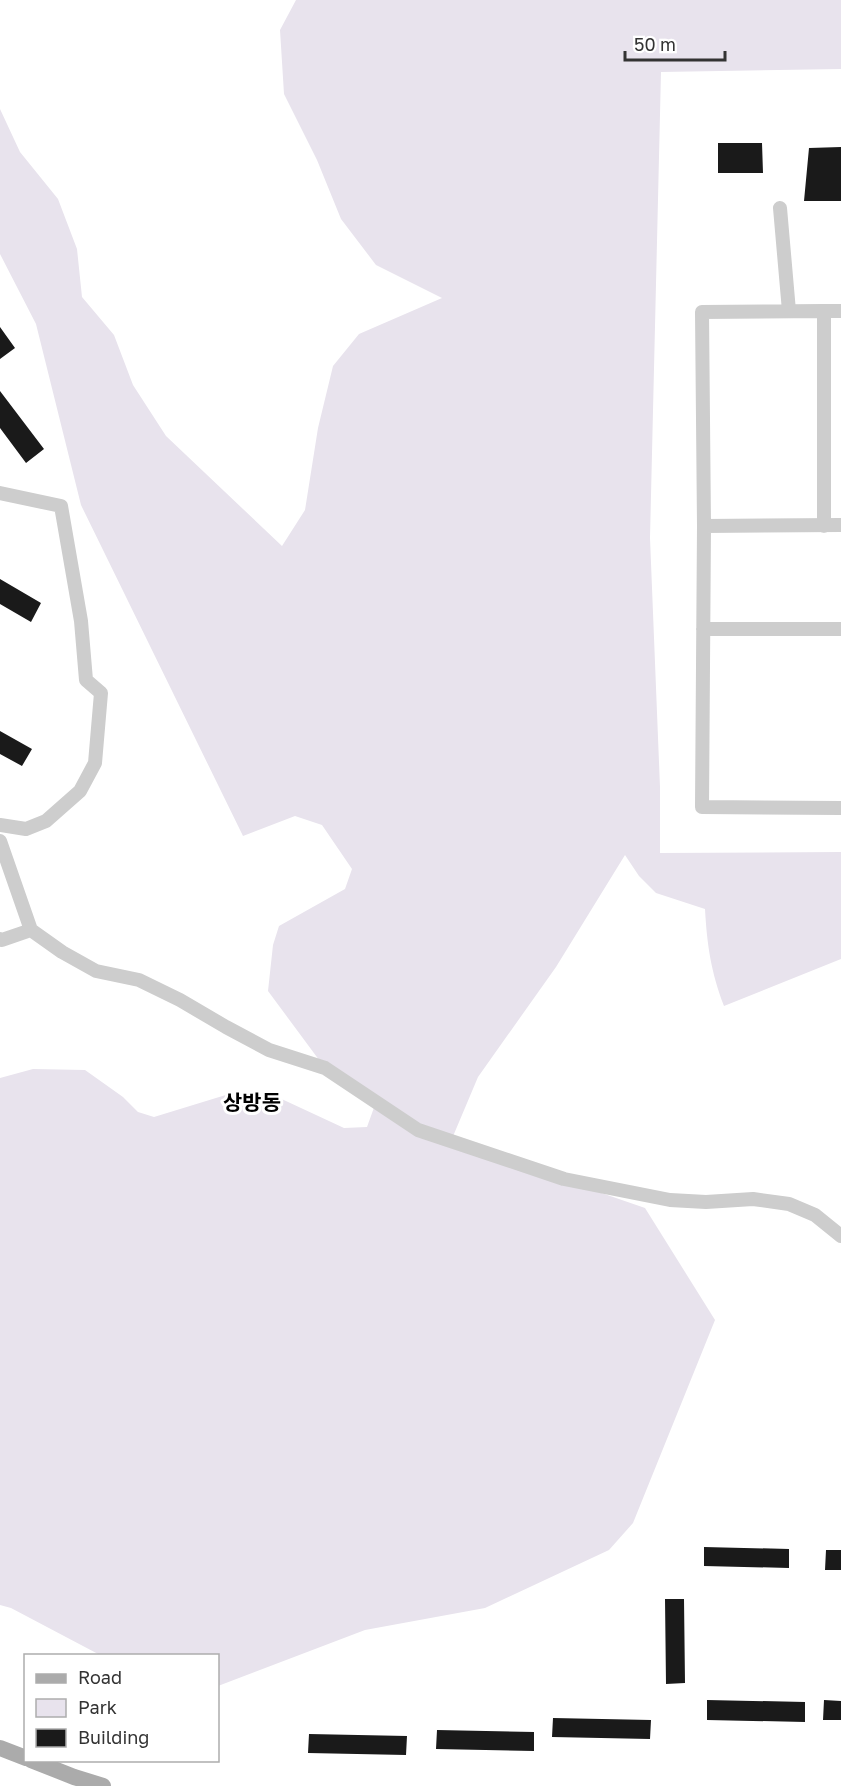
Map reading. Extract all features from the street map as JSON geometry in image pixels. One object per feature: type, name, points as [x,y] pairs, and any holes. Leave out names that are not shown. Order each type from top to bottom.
[{"type":"main road","points":[[0,1748],[24,1757]]},
{"type":"main road","points":[[34,1762],[103,1786]]},
{"type":"street","points":[[780,208],[789,311]]},
{"type":"street","points":[[824,311],[824,526]]},
{"type":"street","points":[[841,311],[702,312],[704,526],[702,807],[841,808]]},
{"type":"street","points":[[0,493],[61,506],[81,621],[86,680],[101,693],[95,763],[80,791],[46,821],[26,829],[0,825]]},
{"type":"street","points":[[704,526],[841,525]]},
{"type":"street","points":[[703,629],[841,629]]},
{"type":"street","points":[[0,841],[31,930],[62,952],[96,970],[139,980],[180,1000],[269,1050],[325,1068],[418,1130],[564,1179],[670,1200],[706,1202],[753,1199],[789,1204],[815,1215],[841,1236]]},
{"type":"street","points":[[0,939],[31,930]]},
{"type":"green space","points":[[296,0],[841,0],[841,69],[661,72],[650,538],[660,787],[660,853],[841,852],[841,959],[724,1006],[710,958],[705,909],[656,893],[639,876],[625,855],[556,967],[478,1077],[451,1141],[645,1208],[715,1320],[633,1523],[609,1550],[485,1608],[365,1630],[219,1686],[219,1654],[98,1654],[11,1608],[0,1605],[0,1078],[33,1069],[85,1070],[123,1097],[138,1112],[154,1117],[229,1094],[273,1095],[344,1128],[367,1127],[376,1102],[325,1068],[268,991],[273,945],[279,926],[345,889],[352,869],[322,825],[295,816],[243,836],[81,505],[36,324],[0,254],[0,109],[20,152],[58,199],[77,249],[82,297],[114,335],[133,385],[166,436],[282,546],[305,510],[318,428],[333,366],[359,334],[442,298],[376,265],[341,219],[317,160],[284,94],[280,30]]},
{"type":"building","points":[[718,143],[762,143],[763,173],[718,173]]},
{"type":"building","points":[[841,147],[841,201],[804,201],[809,148]]},
{"type":"building","points":[[0,327],[15,348],[0,359]]},
{"type":"building","points":[[0,391],[44,449],[26,463],[0,428]]},
{"type":"building","points":[[0,579],[41,603],[31,622],[0,604]]},
{"type":"building","points":[[0,731],[32,749],[22,766],[0,754]]},
{"type":"building","points":[[704,1547],[789,1549],[789,1568],[704,1566]]},
{"type":"building","points":[[826,1550],[841,1550],[841,1570],[825,1570]]},
{"type":"building","points":[[665,1599],[684,1599],[685,1683],[666,1684]]},
{"type":"building","points":[[707,1700],[805,1702],[805,1722],[707,1720]]},
{"type":"building","points":[[824,1700],[841,1701],[841,1720],[823,1720]]},
{"type":"building","points":[[553,1718],[651,1720],[650,1739],[552,1737]]},
{"type":"building","points":[[437,1730],[534,1732],[534,1751],[436,1749]]},
{"type":"building","points":[[309,1734],[407,1736],[406,1755],[308,1753]]},
{"type":"district","name":"상방동","points":[[252,1102]]}]
